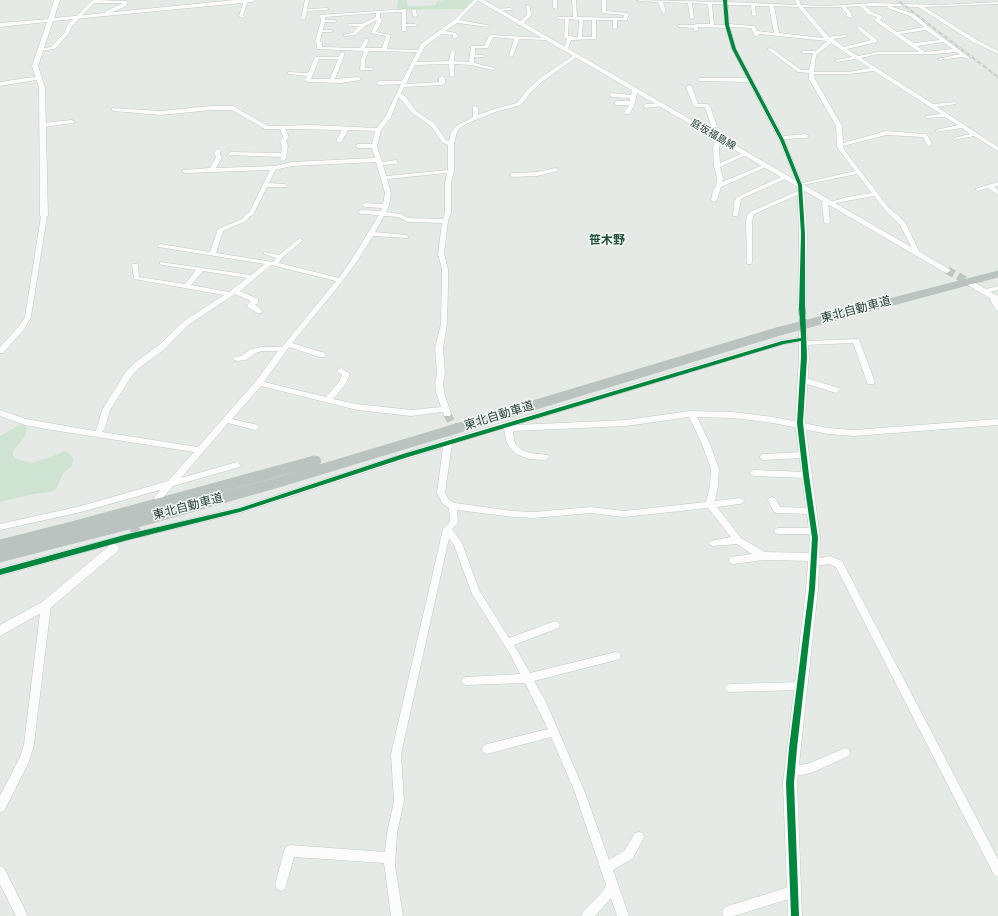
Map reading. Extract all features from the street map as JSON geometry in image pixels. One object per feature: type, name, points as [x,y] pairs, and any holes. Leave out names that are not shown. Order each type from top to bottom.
[{"type":"highway","name":"東北自動車道","points":[[0,546],[214,490],[348,452],[804,316],[998,266]]},
{"type":"highway","name":"東北自動車道","points":[[0,556],[149,518],[279,482],[788,329],[998,274]]},
{"type":"main road","name":"庭坂福島線","points":[[480,0],[488,5],[499,7],[522,24],[634,93],[661,105],[785,177],[800,189],[830,202],[947,270]]},
{"type":"main road","points":[[972,284],[991,295]]},
{"type":"street","points":[[0,351],[28,317],[44,216],[40,78],[35,66],[57,0]]},
{"type":"street","points":[[0,25],[252,0]]},
{"type":"street","points":[[303,18],[308,0]]},
{"type":"street","points":[[326,0],[333,0]]},
{"type":"street","points":[[158,498],[259,383],[286,346],[340,280],[371,234],[386,206],[388,193],[374,146],[378,130],[388,117],[413,64],[426,42],[441,29],[456,21],[476,0]]},
{"type":"street","points":[[555,0],[555,8]]},
{"type":"street","points":[[574,0],[575,18]]},
{"type":"street","points":[[558,18],[625,19],[627,14],[604,12],[604,0]]},
{"type":"street","points":[[640,0],[690,2],[726,1],[799,6],[843,6],[884,3],[919,6],[998,3]]},
{"type":"street","points":[[659,0],[664,12]]},
{"type":"street","points":[[797,0],[799,6],[820,32],[830,40],[998,149]]},
{"type":"street","points":[[851,0],[870,13],[880,17],[877,20],[923,52]]},
{"type":"street","points":[[995,0],[998,3]]},
{"type":"street","points":[[40,50],[53,48],[85,6],[94,1],[127,1]]},
{"type":"street","points":[[106,15],[108,12],[124,5],[127,1]]},
{"type":"street","points":[[243,17],[241,16],[246,1]]},
{"type":"street","points":[[726,1],[727,26],[734,49],[781,138],[800,189],[803,234],[802,307]]},
{"type":"street","points":[[690,2],[692,18]]},
{"type":"street","points":[[710,2],[712,26]]},
{"type":"street","points":[[884,3],[912,15],[966,57],[939,59]]},
{"type":"street","points":[[753,4],[754,15]]},
{"type":"street","points":[[771,5],[777,34]]},
{"type":"street","points":[[522,24],[529,16],[528,6]]},
{"type":"street","points":[[843,6],[850,14],[848,15],[851,17]]},
{"type":"street","points":[[919,6],[975,41],[998,53]]},
{"type":"street","points":[[499,7],[510,9]]},
{"type":"street","points":[[306,10],[327,9]]},
{"type":"street","points":[[416,25],[404,28],[404,10],[322,16],[323,21],[317,42],[320,43],[319,48],[420,51]]},
{"type":"street","points":[[414,10],[415,16]]},
{"type":"street","points":[[378,12],[378,18],[380,20],[373,33],[389,35],[384,50]]},
{"type":"street","points":[[358,30],[349,27],[363,25],[378,18]]},
{"type":"street","points":[[564,49],[567,46],[569,39],[566,37],[568,18]]},
{"type":"street","points":[[580,39],[581,18]]},
{"type":"street","points":[[592,40],[594,38],[594,19]]},
{"type":"street","points":[[615,19],[615,28]]},
{"type":"street","points":[[684,19],[685,26]]},
{"type":"street","points":[[323,21],[335,21]]},
{"type":"street","points":[[456,21],[477,23],[487,26]]},
{"type":"street","points":[[345,35],[353,34],[363,25]]},
{"type":"street","points":[[679,26],[696,29],[696,25],[753,27],[756,34],[777,34],[830,40]]},
{"type":"street","points":[[844,48],[875,41],[859,27]]},
{"type":"street","points":[[896,33],[928,28]]},
{"type":"street","points":[[441,29],[454,34],[456,36],[455,37]]},
{"type":"street","points":[[837,30],[845,37],[833,37],[816,52],[813,57],[811,73],[818,90],[839,126],[840,145],[849,162],[887,209],[903,224],[917,253]]},
{"type":"street","points":[[320,31],[331,31]]},
{"type":"street","points":[[471,64],[474,47],[486,47],[491,36],[546,39]]},
{"type":"street","points":[[511,56],[518,38]]},
{"type":"street","points":[[569,39],[592,40],[598,42]]},
{"type":"street","points":[[367,40],[364,50],[362,69],[372,69]]},
{"type":"street","points":[[913,45],[944,41]]},
{"type":"street","points":[[335,49],[340,42]]},
{"type":"street","points":[[332,81],[344,49]]},
{"type":"street","points":[[769,49],[800,71],[811,73],[849,73],[876,69]]},
{"type":"street","points":[[838,61],[878,53],[935,53],[957,50]]},
{"type":"street","points":[[452,76],[451,62],[453,51]]},
{"type":"street","points":[[803,52],[816,52]]},
{"type":"street","points":[[905,52],[909,58]]},
{"type":"street","points":[[473,56],[483,56]]},
{"type":"street","points":[[259,383],[357,407],[403,412],[446,411],[439,382],[441,374],[439,348],[444,311],[445,269],[441,254],[445,221],[448,213],[447,189],[450,171],[451,144],[454,132],[458,126],[476,118],[496,110],[519,104],[529,91],[541,80],[576,56]]},
{"type":"street","points":[[341,58],[317,58],[308,80],[332,81],[358,79]]},
{"type":"street","points":[[413,64],[432,65],[451,62],[471,64],[493,69]]},
{"type":"street","points":[[289,73],[310,75]]},
{"type":"street","points":[[0,84],[40,78]]},
{"type":"street","points":[[379,83],[442,83],[442,78]]},
{"type":"street","points":[[700,80],[750,80]]},
{"type":"street","points":[[689,87],[696,105],[707,106],[714,126],[700,128]]},
{"type":"street","points":[[612,96],[634,93],[627,114]]},
{"type":"street","points":[[398,94],[405,99],[414,112],[433,125],[444,141],[451,144]]},
{"type":"street","points":[[617,103],[631,104]]},
{"type":"street","points":[[932,106],[954,104]]},
{"type":"street","points":[[646,106],[661,105]]},
{"type":"street","points":[[475,107],[476,118]]},
{"type":"street","points":[[114,109],[161,113],[211,108],[233,108],[264,127],[313,127],[378,130]]},
{"type":"street","points":[[928,117],[946,115]]},
{"type":"street","points":[[42,125],[72,122]]},
{"type":"street","points":[[938,131],[963,126]]},
{"type":"street","points":[[282,128],[286,137],[283,141],[283,165]]},
{"type":"street","points":[[339,142],[346,128]]},
{"type":"street","points":[[840,145],[886,133],[925,136],[929,144]]},
{"type":"street","points":[[956,139],[975,134]]},
{"type":"street","points":[[781,138],[806,136]]},
{"type":"street","points":[[714,200],[720,178],[717,166],[718,138]]},
{"type":"street","points":[[358,146],[374,146]]},
{"type":"street","points":[[212,170],[219,157],[217,154],[218,151]]},
{"type":"street","points":[[231,154],[283,155]]},
{"type":"street","points":[[717,166],[745,154]]},
{"type":"street","points":[[185,171],[275,168],[283,165],[396,162]]},
{"type":"street","points":[[719,186],[765,166]]},
{"type":"street","points":[[212,254],[220,230],[244,220],[251,214],[275,168]]},
{"type":"street","points":[[513,175],[538,174],[556,170]]},
{"type":"street","points":[[384,178],[450,171]]},
{"type":"street","points":[[749,263],[749,221],[752,213],[800,189],[858,172]]},
{"type":"street","points":[[735,215],[736,202],[738,198],[785,177]]},
{"type":"street","points":[[978,189],[998,184]]},
{"type":"street","points":[[266,185],[285,186]]},
{"type":"street","points":[[990,187],[998,193]]},
{"type":"street","points":[[826,222],[825,203],[876,194]]},
{"type":"street","points":[[365,205],[386,206]]},
{"type":"street","points":[[361,212],[399,215],[406,219],[445,221]]},
{"type":"street","points":[[371,234],[406,238]]},
{"type":"street","points":[[97,434],[102,428],[106,410],[128,375],[136,366],[162,347],[186,323],[272,264],[300,240]]},
{"type":"street","points":[[160,246],[272,264],[340,280]]},
{"type":"street","points":[[266,253],[280,256]]},
{"type":"street","points":[[162,264],[252,277]]},
{"type":"street","points":[[135,265],[136,278],[232,292],[256,301],[250,305],[259,310]]},
{"type":"street","points":[[188,286],[201,269]]},
{"type":"street","points":[[998,288],[991,295],[998,310]]},
{"type":"street","points":[[795,916],[791,772],[815,560],[815,531],[806,475],[801,425],[803,338]]},
{"type":"street","points":[[0,572],[130,535],[240,510],[334,477],[448,442],[459,436],[505,427],[784,342],[803,338],[856,341],[871,382]]},
{"type":"street","points":[[237,359],[243,358],[254,351],[286,346],[322,355]]},
{"type":"street","points":[[328,400],[342,384],[346,374],[341,370]]},
{"type":"street","points":[[803,380],[836,390]]},
{"type":"street","points":[[0,413],[25,422],[201,450]]},
{"type":"street","points":[[505,427],[626,423],[692,414],[733,415],[854,433],[997,424]]},
{"type":"street","points":[[692,414],[706,444],[715,469],[714,486],[710,504]]},
{"type":"street","points":[[227,420],[255,427]]},
{"type":"street","points":[[505,427],[513,448],[529,456],[545,458]]},
{"type":"street","points":[[448,442],[441,493],[446,502],[452,506],[513,514],[534,515],[591,510],[637,514],[740,501]]},
{"type":"street","points":[[764,457],[804,455]]},
{"type":"street","points":[[0,527],[81,508],[238,465]]},
{"type":"street","points":[[754,473],[806,475]]},
{"type":"street","points":[[772,500],[777,510],[812,511]]},
{"type":"street","points":[[710,504],[738,540],[764,556]]},
{"type":"street","points":[[397,916],[389,866],[392,833],[399,800],[396,754],[447,529],[454,522],[452,506]]},
{"type":"street","points":[[447,529],[458,543],[475,591],[528,678],[554,732],[579,790],[623,916]]},
{"type":"street","points":[[778,531],[815,531]]},
{"type":"street","points":[[0,631],[46,605],[130,535]]},
{"type":"street","points":[[713,543],[738,540]]},
{"type":"street","points":[[733,560],[764,556],[830,560],[839,564],[998,870]]},
{"type":"street","points":[[0,807],[30,744],[46,605]]},
{"type":"street","points":[[507,643],[555,625]]},
{"type":"street","points":[[466,681],[528,678],[616,656]]},
{"type":"street","points":[[730,688],[800,686]]},
{"type":"street","points":[[487,749],[554,732]]},
{"type":"street","points":[[791,772],[811,768],[845,753]]},
{"type":"street","points":[[606,868],[629,854],[639,837]]},
{"type":"street","points":[[281,885],[290,851],[390,858]]},
{"type":"street","points":[[0,872],[22,916]]},
{"type":"street","points":[[587,916],[606,896],[612,886]]},
{"type":"street","points":[[728,912],[795,891]]},
{"type":"green space","points":[[398,0],[407,0],[408,6],[423,6],[436,5],[437,1],[445,0],[473,0],[465,9],[397,10]]},
{"type":"green space","points":[[19,425],[24,425],[27,429],[24,438],[13,451],[15,458],[31,463],[49,458],[64,451],[68,452],[73,459],[72,466],[63,474],[56,489],[51,492],[33,494],[0,502],[0,436]]},
{"type":"tunnel","points":[[947,270],[972,284]]},
{"type":"tunnel","points":[[802,307],[803,332]]},
{"type":"tunnel","points":[[447,414],[458,434]]},
{"type":"tunnel","points":[[133,533],[142,519]]},
{"type":"railway","points":[[897,0],[998,77]]},
{"type":"cycle path","points":[[725,0],[727,25],[734,49],[782,140],[800,185],[803,234],[802,307],[804,357],[800,423],[815,538],[812,589],[790,783],[795,916]]},
{"type":"cycle path","points":[[0,572],[128,537],[240,510],[403,456],[784,342],[803,339]]},
{"type":"district","name":"笹木野","points":[[607,241]]}]
